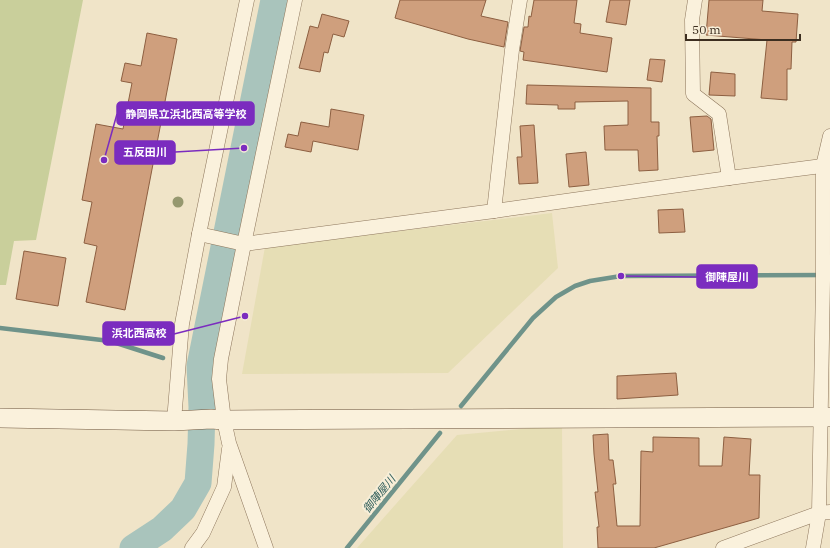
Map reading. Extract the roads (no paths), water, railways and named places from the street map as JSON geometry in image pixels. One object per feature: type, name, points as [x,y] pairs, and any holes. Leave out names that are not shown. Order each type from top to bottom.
[{"type":"street","points":[[181,420],[182,324],[205,236],[248,0]]},
{"type":"street","points":[[266,548],[229,443],[217,420],[219,379],[240,243],[295,0]]},
{"type":"street","points":[[494,211],[512,50],[520,0]]},
{"type":"street","points":[[695,0],[692,20],[693,94],[719,114],[729,178]]},
{"type":"street","points":[[813,548],[824,512],[825,417],[823,276],[826,166],[830,136]]},
{"type":"street","points":[[205,236],[240,243],[494,211],[826,166]]},
{"type":"street","points":[[0,418],[217,420],[825,417]]},
{"type":"street","points":[[192,548],[203,533],[224,487],[229,443]]},
{"type":"street","points":[[723,548],[824,512]]},
{"type":"waterway","points":[[133,548],[162,529],[183,509],[198,483],[202,407],[200,366],[274,0]]},
{"type":"waterway","name":"御陣屋川","points":[[461,406],[533,318],[556,297],[575,286],[590,281],[621,276],[830,275]]},
{"type":"waterway","points":[[0,328],[110,341],[163,358]]},
{"type":"waterway","name":"御陣屋川","points":[[347,548],[440,433]]},
{"type":"place","name":"五反田川","points":[[244,148]]},
{"type":"place","name":"静岡県立浜北西高等学校","points":[[104,160]]},
{"type":"place","name":"御陣屋川","points":[[621,276]]},
{"type":"place","name":"浜北西高校","points":[[245,316]]}]
